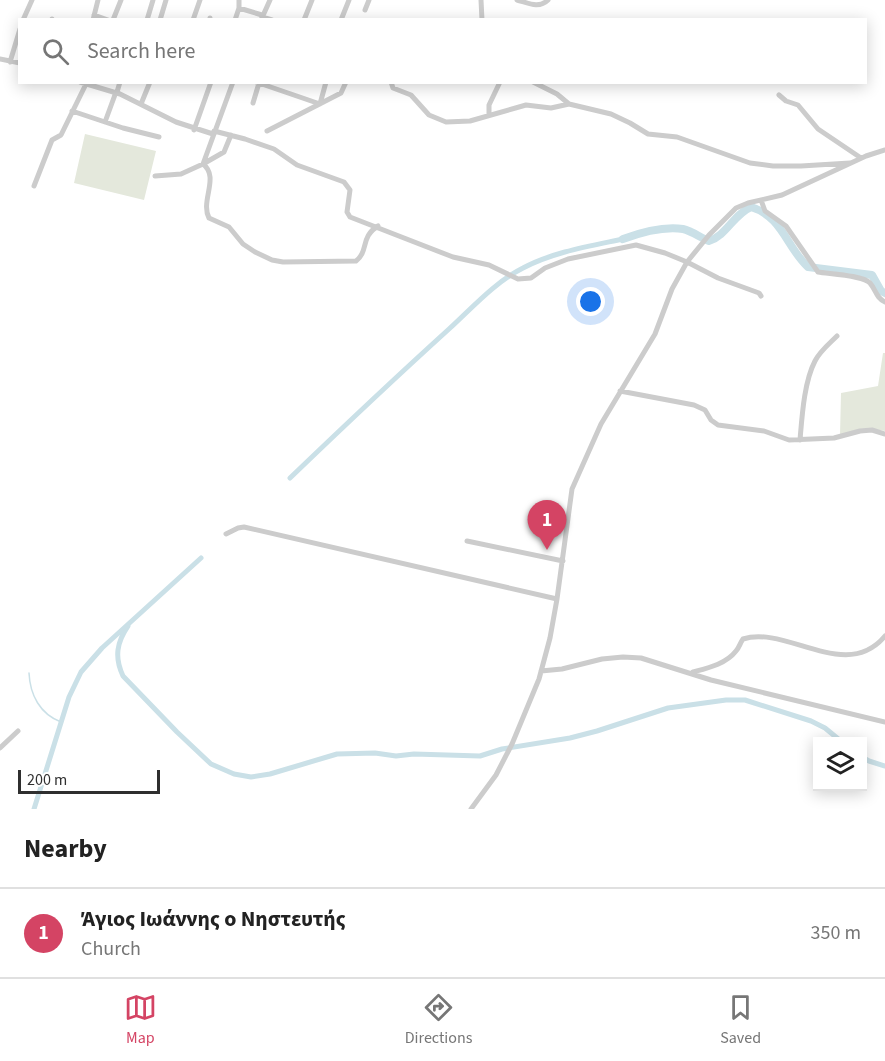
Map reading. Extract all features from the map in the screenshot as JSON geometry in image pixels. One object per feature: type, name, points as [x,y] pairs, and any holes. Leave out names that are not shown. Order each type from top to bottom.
[{"type":"street","points":[[24,18],[32,0]]},
{"type":"street","points":[[93,17],[98,0]]},
{"type":"street","points":[[114,18],[122,0]]},
{"type":"street","points":[[148,18],[153,0]]},
{"type":"street","points":[[161,18],[166,0]]},
{"type":"street","points":[[194,18],[200,0]]},
{"type":"street","points":[[236,18],[240,0]]},
{"type":"street","points":[[305,18],[312,0]]},
{"type":"street","points":[[342,18],[349,0]]},
{"type":"street","points":[[365,10],[369,0]]},
{"type":"street","points":[[481,0],[482,18]]},
{"type":"street","points":[[517,0],[537,6],[548,0]]},
{"type":"street","points":[[239,8],[262,17],[267,1]]},
{"type":"street","points":[[10,62],[18,36]]},
{"type":"street","points":[[0,59],[18,63]]},
{"type":"street","points":[[34,186],[52,140],[61,135],[85,84]]},
{"type":"street","points":[[88,84],[116,92],[194,130],[231,135],[270,147],[297,165],[347,183],[350,190],[348,215],[438,252],[482,263],[519,279],[531,278],[545,268],[568,259],[636,245],[652,248],[687,262],[718,278],[759,293],[761,296]]},
{"type":"street","points":[[105,123],[119,84]]},
{"type":"street","points":[[141,104],[149,84]]},
{"type":"street","points":[[194,130],[211,84]]},
{"type":"street","points":[[203,164],[232,84]]},
{"type":"street","points":[[253,103],[258,84]]},
{"type":"street","points":[[261,84],[320,104]]},
{"type":"street","points":[[320,104],[325,84]]},
{"type":"street","points":[[267,131],[342,93],[345,84]]},
{"type":"street","points":[[392,84],[393,88],[416,98],[424,112],[441,122],[470,121],[526,105],[551,108],[569,104]]},
{"type":"street","points":[[489,115],[489,105],[499,84]]},
{"type":"street","points":[[537,84],[557,94],[569,104],[625,120],[648,134],[677,137],[750,163],[801,166],[851,163]]},
{"type":"street","points":[[779,95],[798,105],[824,134],[861,158]]},
{"type":"street","points":[[72,111],[105,123],[159,136]]},
{"type":"street","points":[[155,176],[181,174],[203,164],[224,152],[231,135]]},
{"type":"street","points":[[471,809],[496,776],[511,747],[541,671],[557,599],[572,489],[601,424],[655,334],[672,289],[687,262],[709,235],[736,208],[748,202],[782,195],[861,158],[885,150]]},
{"type":"street","points":[[203,164],[209,169],[211,175],[207,216],[229,227],[251,250],[272,260],[356,261],[361,256],[366,237],[378,226]]},
{"type":"street","points":[[761,200],[765,211],[786,226],[818,272],[869,282],[876,294],[885,302]]},
{"type":"street","points":[[800,440],[803,410],[813,365],[822,351],[837,336]]},
{"type":"street","points":[[620,391],[702,408],[718,425],[759,430],[784,440],[834,438],[872,430],[885,434]]},
{"type":"street","points":[[226,534],[244,527],[557,599]]},
{"type":"street","points":[[467,541],[563,561]]},
{"type":"street","points":[[690,672],[730,658],[743,639],[749,637],[778,640],[835,654],[858,654],[876,648],[885,636]]},
{"type":"street","points":[[541,671],[562,669],[594,661],[632,657],[652,660],[711,680],[885,722]]},
{"type":"street","points":[[0,748],[18,731]]},
{"type":"shaded area","points":[[85,134],[156,151],[144,200],[74,183]]},
{"type":"shaded area","points":[[883,353],[885,353],[885,431],[868,428],[840,435],[841,393],[878,386]]},
{"type":"waterway","points":[[623,239],[653,230],[675,228],[686,230],[709,241],[720,235],[751,207],[761,211],[777,225],[808,267],[872,275],[881,291],[885,293]]},
{"type":"waterway","points":[[290,478],[503,280],[535,262],[572,250],[623,239]]},
{"type":"waterway","points":[[34,809],[69,697],[81,672],[102,648],[201,558]]},
{"type":"waterway","points":[[128,626],[121,638],[118,650],[118,662],[123,676],[211,764],[234,774],[251,777],[270,774],[337,754],[480,756],[502,749],[570,738],[668,708],[726,700],[745,700],[811,721],[836,737]]},
{"type":"waterway","points":[[29,673],[31,689],[37,703],[47,714],[61,722]]},
{"type":"waterway","points":[[867,760],[885,766]]},
{"type":"place","name":"Άγιος Ιωάννης ο Νηστευτής","points":[[547,550]]}]
